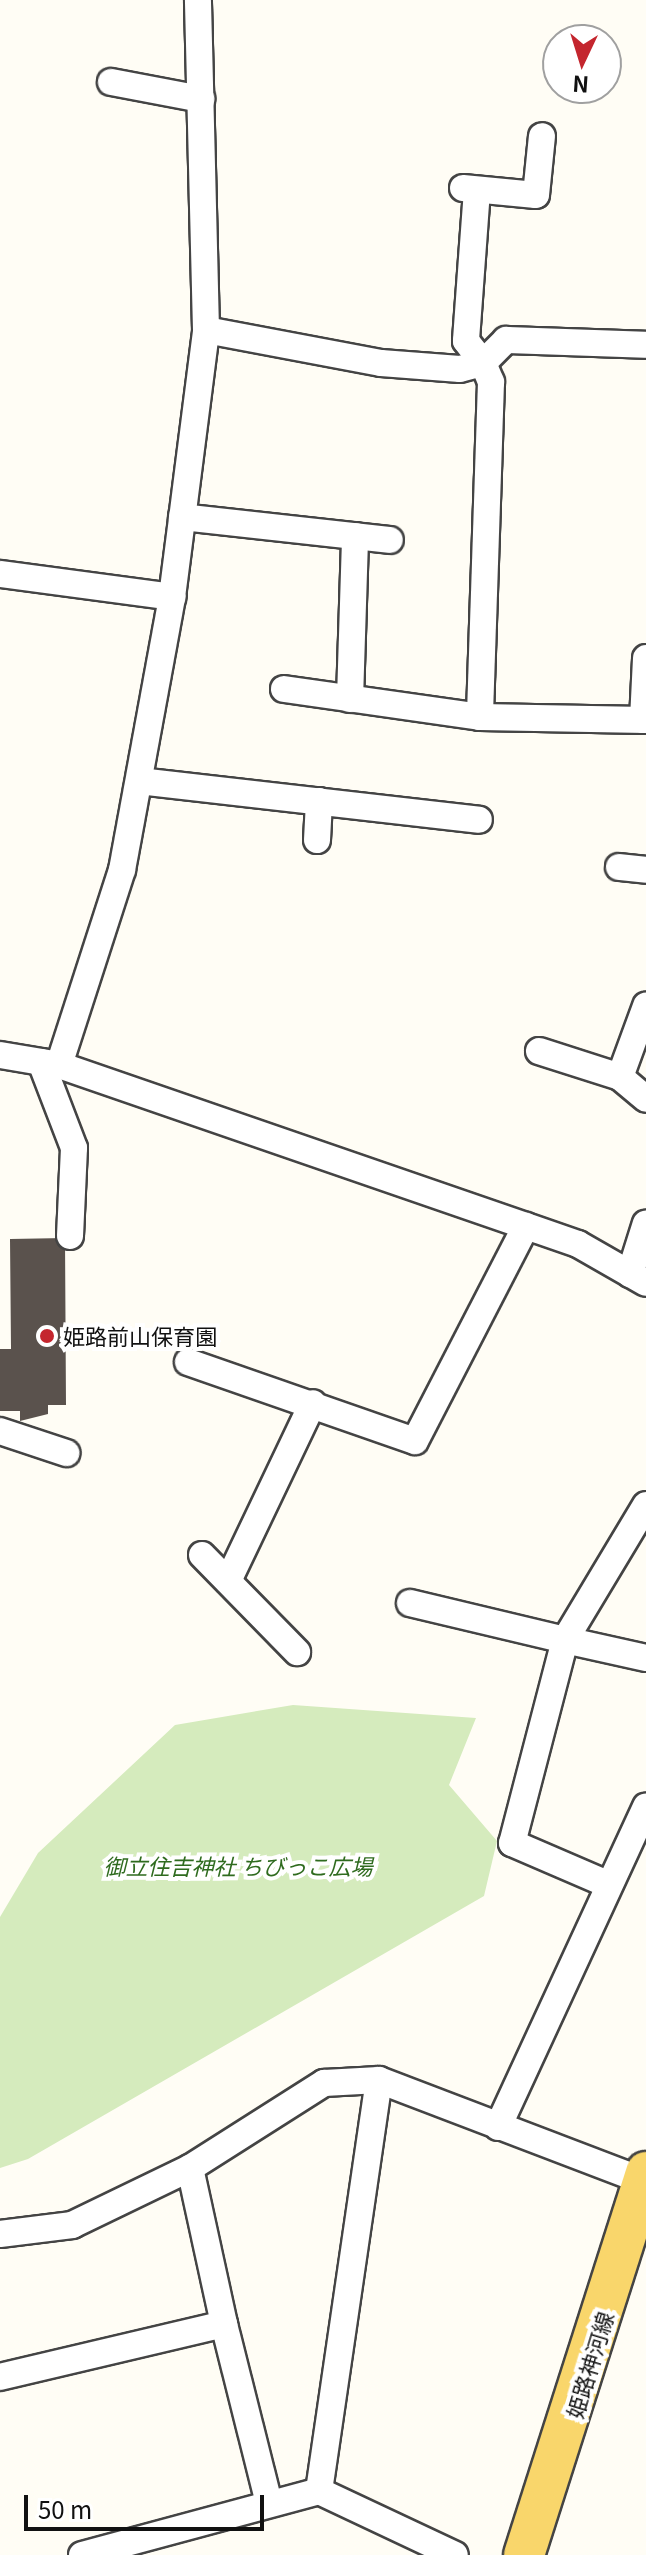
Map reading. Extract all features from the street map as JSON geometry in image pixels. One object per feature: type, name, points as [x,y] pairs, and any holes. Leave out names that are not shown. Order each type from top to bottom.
[{"type":"main road","name":"姫路神河線","points":[[524,2555],[645,2176]]},
{"type":"street","points":[[70,1236],[74,1148],[50,1064],[122,870],[172,597],[206,330],[198,0]]},
{"type":"street","points":[[111,82],[201,99]]},
{"type":"street","points":[[480,717],[491,382],[483,363],[466,341],[470,189],[536,195],[542,136]]},
{"type":"street","points":[[206,330],[381,363],[460,369],[483,363],[506,340],[646,345]]},
{"type":"street","points":[[182,517],[390,540]]},
{"type":"street","points":[[350,699],[355,536]]},
{"type":"street","points":[[0,574],[172,597]]},
{"type":"street","points":[[284,689],[480,717],[644,720],[646,658]]},
{"type":"street","points":[[139,781],[479,820]]},
{"type":"street","points":[[317,840],[319,801]]},
{"type":"street","points":[[619,867],[646,870]]},
{"type":"street","points":[[620,1077],[646,1006]]},
{"type":"street","points":[[539,1051],[620,1077],[646,1099]]},
{"type":"street","points":[[0,1055],[50,1064],[526,1226],[638,1278],[646,1223]]},
{"type":"street","points":[[188,1362],[415,1441],[526,1226]]},
{"type":"street","points":[[228,1581],[313,1403]]},
{"type":"street","points":[[0,1431],[66,1453]]},
{"type":"street","points":[[607,1884],[512,1843],[565,1640],[646,1505]]},
{"type":"street","points":[[202,1555],[297,1652]]},
{"type":"street","points":[[410,1603],[646,1658]]},
{"type":"street","points":[[498,2127],[607,1884],[646,1807]]},
{"type":"street","points":[[319,2491],[379,2080]]},
{"type":"street","points":[[0,2234],[72,2225],[190,2168],[324,2083],[379,2080],[498,2127],[645,2176]]},
{"type":"street","points":[[190,2168],[224,2324],[269,2503]]},
{"type":"street","points":[[0,2377],[224,2324]]},
{"type":"street","points":[[82,2555],[319,2491],[455,2555]]},
{"type":"green space","name":"御立住吉神社 ちびっこ広場","points":[[293,1705],[476,1718],[449,1785],[497,1841],[484,1896],[28,2159],[0,2168],[0,1917],[38,1853],[175,1725]]},
{"type":"building","points":[[65,1238],[66,1405],[48,1405],[48,1414],[20,1421],[20,1411],[0,1411],[0,1349],[11,1349],[10,1239]]},
{"type":"place","name":"姫路前山保育園","points":[[47,1336]]}]
